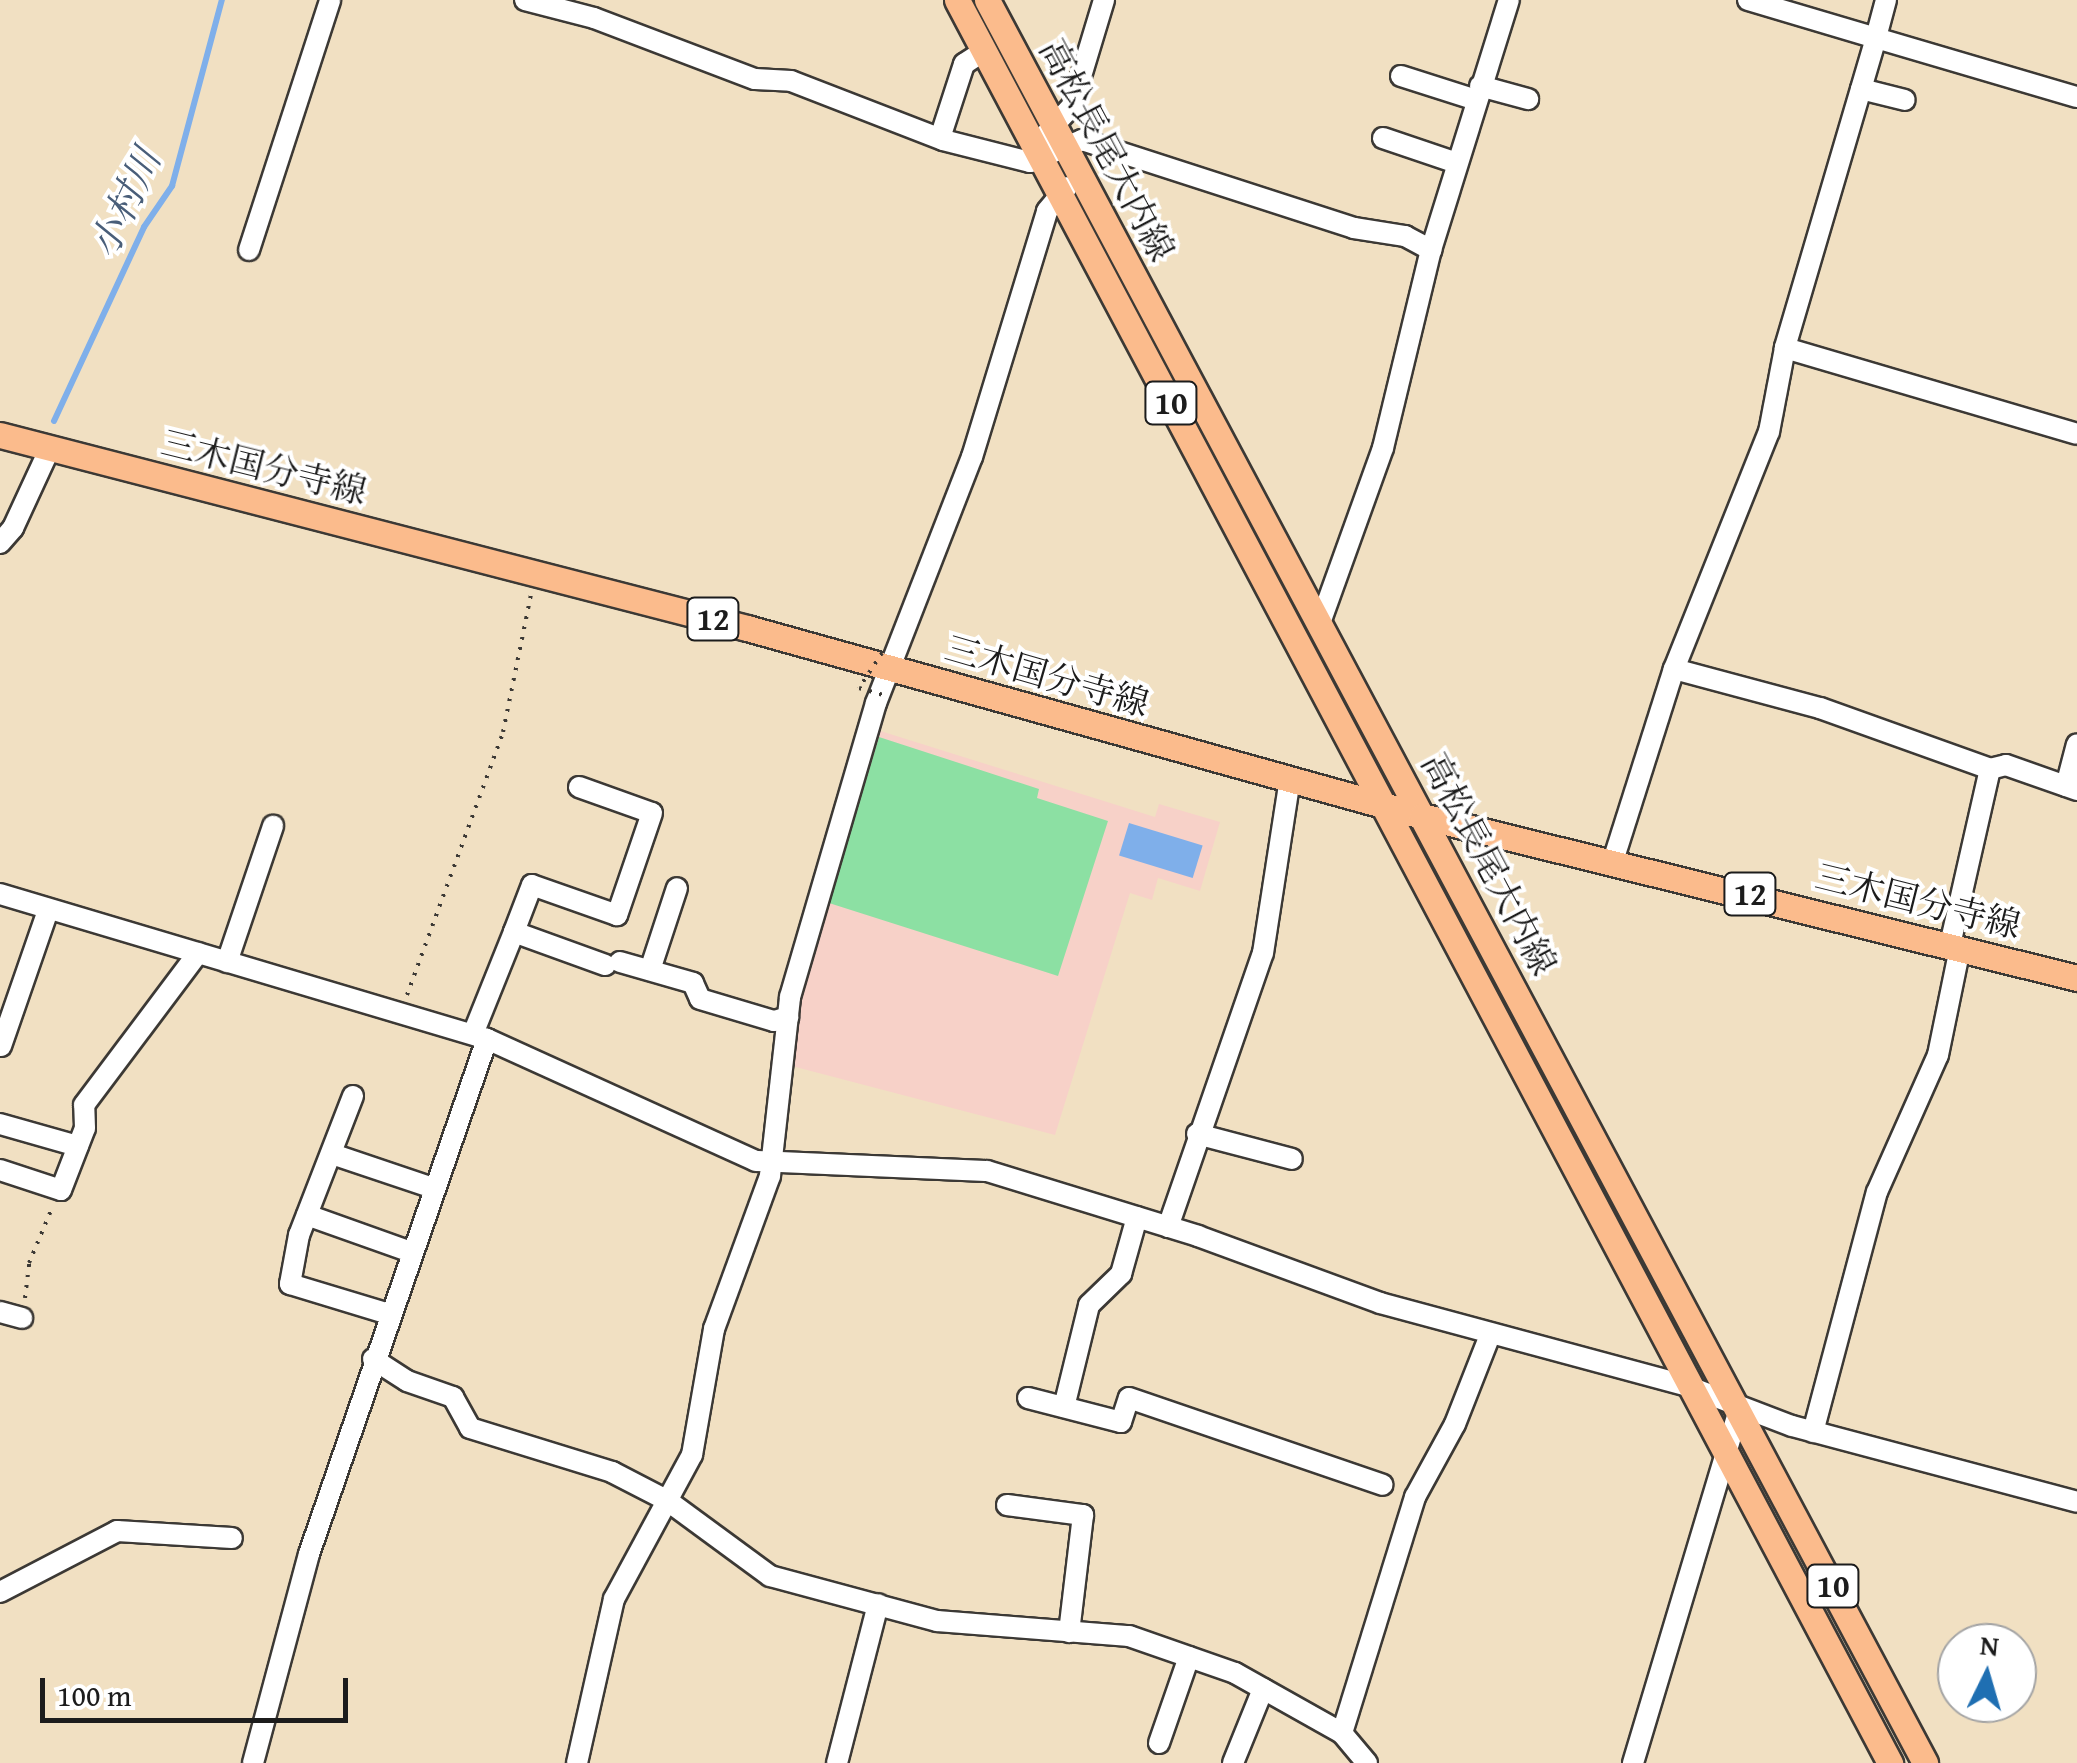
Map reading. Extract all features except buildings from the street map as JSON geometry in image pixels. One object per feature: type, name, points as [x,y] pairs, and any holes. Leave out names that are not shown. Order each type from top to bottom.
[{"type":"main road","name":"高松長尾大内線","points":[[957,0],[984,52],[1049,143],[1080,176],[1925,1763]]},
{"type":"main road","name":"高松長尾大内線","points":[[987,0],[1049,143],[1060,193],[1687,1386],[1890,1763]]},
{"type":"main road","name":"三木国分寺線","points":[[0,435],[885,660],[1422,816],[2077,978]]},
{"type":"street","points":[[249,250],[330,0]]},
{"type":"street","points":[[525,0],[594,18],[754,79],[791,81],[940,138],[1030,162],[1049,143],[1072,106],[1104,0]]},
{"type":"street","points":[[1320,623],[1383,448],[1430,250],[1510,0]]},
{"type":"street","points":[[1748,0],[2077,97]]},
{"type":"street","points":[[1613,861],[1674,670],[1768,432],[1786,348],[1886,0]]},
{"type":"street","points":[[940,138],[964,64],[984,52]]},
{"type":"street","points":[[1402,76],[1478,93],[1528,98]]},
{"type":"street","points":[[1861,89],[1905,100]]},
{"type":"street","points":[[1384,138],[1457,163]]},
{"type":"street","points":[[1049,143],[1082,140],[1112,148],[1354,228],[1405,236],[1430,250]]},
{"type":"street","points":[[577,1763],[614,1598],[692,1455],[714,1329],[772,1162],[788,1017],[826,865],[885,660],[972,456],[1047,211],[1080,176]]},
{"type":"street","points":[[1786,348],[2077,434]]},
{"type":"street","points":[[0,542],[14,528],[50,448]]},
{"type":"street","points":[[1674,670],[1820,708],[1990,769],[2006,764],[2071,788],[2077,744]]},
{"type":"street","points":[[1813,1432],[1877,1192],[1938,1054],[1990,769]]},
{"type":"street","points":[[1168,1227],[1197,1134],[1263,953],[1290,779]]},
{"type":"street","points":[[252,1763],[309,1554],[532,885],[617,915],[652,812],[579,787]]},
{"type":"street","points":[[226,962],[273,826]]},
{"type":"street","points":[[650,970],[678,888]]},
{"type":"street","points":[[0,894],[480,1036],[720,1146],[772,1162],[987,1171],[1490,1335],[1687,1386],[1739,1410],[1813,1432],[2077,1502]]},
{"type":"street","points":[[1,1046],[48,910]]},
{"type":"street","points":[[514,932],[612,963],[692,982],[700,999],[774,1020],[788,1017]]},
{"type":"street","points":[[0,1170],[61,1190],[78,1146],[84,1106],[198,953]]},
{"type":"street","points":[[353,1096],[307,1215],[290,1284],[388,1314]]},
{"type":"street","points":[[0,1124],[78,1146]]},
{"type":"street","points":[[1197,1134],[1292,1160]]},
{"type":"street","points":[[332,1154],[433,1188]]},
{"type":"street","points":[[307,1215],[411,1252]]},
{"type":"street","points":[[1064,1407],[1089,1306],[1121,1274],[1137,1218]]},
{"type":"street","points":[[0,1312],[22,1318]]},
{"type":"street","points":[[1342,1733],[1415,1497],[1456,1424],[1490,1335]]},
{"type":"street","points":[[373,1359],[408,1381],[453,1397],[470,1428],[612,1472],[668,1501],[770,1576],[937,1621],[1129,1636],[1262,1689],[1342,1733],[1367,1763]]},
{"type":"street","points":[[1028,1398],[1121,1422],[1129,1398],[1382,1485]]},
{"type":"street","points":[[1633,1763],[1739,1410]]},
{"type":"street","points":[[1007,1505],[1083,1515],[1069,1632]]},
{"type":"street","points":[[0,1592],[117,1531],[232,1538]]},
{"type":"street","points":[[836,1763],[878,1604]]},
{"type":"street","points":[[1159,1743],[1189,1657]]},
{"type":"street","points":[[1234,1763],[1262,1689]]},
{"type":"path","points":[[400,1013],[502,732],[537,574]]},
{"type":"path","points":[[885,660],[859,688],[887,696]]},
{"type":"path","points":[[22,1318],[29,1263],[61,1190]]},
{"type":"shaded area","points":[[874,729],[1155,817],[1159,804],[1220,822],[1200,891],[1158,878],[1152,900],[1130,893],[1055,1135],[788,1065],[796,1004]]},
{"type":"green space","points":[[879,737],[1039,789],[1037,798],[1108,821],[1058,976],[829,903]]},
{"type":"water","points":[[1129,823],[1203,846],[1193,878],[1119,856]]},
{"type":"waterway","name":"小村川","points":[[54,421],[144,227],[172,186],[222,0]]}]
